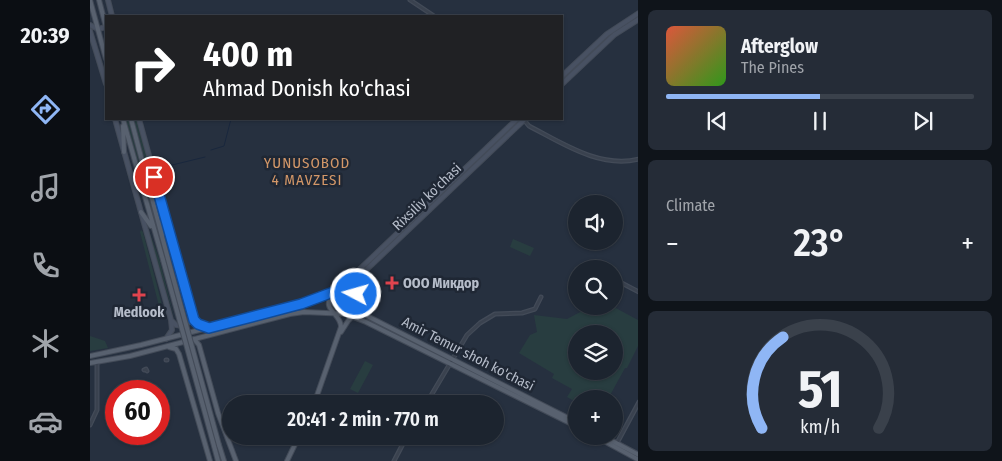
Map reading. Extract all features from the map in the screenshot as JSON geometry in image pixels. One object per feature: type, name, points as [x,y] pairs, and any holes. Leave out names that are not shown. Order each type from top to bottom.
[{"type":"main road","points":[[90,0],[105,54]]},
{"type":"main road","points":[[99,0],[105,23]]},
{"type":"main road","points":[[108,0],[112,15]]},
{"type":"main road","points":[[563,75],[615,27],[638,13]]},
{"type":"main road","points":[[563,83],[607,41],[638,19]]},
{"type":"main road","points":[[90,25],[98,29],[105,27]]},
{"type":"main road","points":[[90,31],[105,81]]},
{"type":"main road","points":[[603,37],[607,38],[607,41]]},
{"type":"main road","points":[[115,120],[171,320],[172,330],[166,339]]},
{"type":"main road","points":[[123,120],[124,152]]},
{"type":"main road","points":[[123,120],[162,260],[217,445],[224,461]]},
{"type":"main road","points":[[131,120],[217,445],[218,461]]},
{"type":"main road","points":[[138,120],[191,312],[196,323],[209,328]]},
{"type":"main road","name":"Rixsiliy ko'chasi","points":[[338,290],[516,120]]},
{"type":"main road","name":"Rixsiliy ko'chasi","points":[[358,298],[360,278],[524,120]]},
{"type":"main road","points":[[505,130],[509,134]]},
{"type":"main road","points":[[161,201],[164,244]]},
{"type":"main road","points":[[140,212],[153,229]]},
{"type":"main road","points":[[379,250],[383,254]]},
{"type":"main road","points":[[90,356],[166,339],[301,304],[344,288],[350,288],[358,298],[359,307],[339,336],[317,395]]},
{"type":"main road","points":[[338,290],[332,295],[329,308],[340,321],[339,336]]},
{"type":"main road","name":"Amir Temur shoh ko'chasi","points":[[358,298],[362,311],[368,317],[568,422]]},
{"type":"main road","name":"Amir Temur shoh ko'chasi","points":[[90,363],[130,356],[297,313],[345,314],[354,313],[359,307]]},
{"type":"main road","points":[[171,320],[176,325],[184,326],[190,320],[191,312]]},
{"type":"main road","name":"Amir Temur shoh ko'chasi","points":[[345,314],[452,361],[568,418]]},
{"type":"main road","points":[[238,320],[242,323],[240,327]]},
{"type":"main road","points":[[194,339],[199,345],[218,413],[236,461]]},
{"type":"main road","points":[[165,347],[174,348],[179,353],[210,461]]},
{"type":"main road","points":[[287,461],[295,445]]},
{"type":"main road","points":[[616,446],[638,455]]},
{"type":"main road","points":[[616,446],[638,460]]},
{"type":"street","points":[[410,0],[432,15]]},
{"type":"street","points":[[524,120],[529,126],[586,155],[614,161],[638,159]]},
{"type":"street","points":[[623,284],[638,292]]},
{"type":"street","points":[[431,395],[467,335],[480,323],[495,314],[522,313],[535,309],[541,297]]},
{"type":"street","points":[[90,425],[97,410],[98,362]]},
{"type":"street","points":[[616,446],[638,402]]},
{"type":"street","points":[[394,461],[403,445]]},
{"type":"green space","points":[[126,120],[128,120],[163,252]]},
{"type":"green space","points":[[134,120],[136,120],[157,196],[159,213]]},
{"type":"green space","points":[[145,220],[159,258],[175,320]]},
{"type":"green space","points":[[164,220],[187,303],[184,304],[171,258]]},
{"type":"green space","points":[[141,230],[162,305],[159,306],[140,232]]},
{"type":"green space","points":[[513,239],[534,248],[530,256],[510,247]]},
{"type":"green space","points":[[346,290],[354,296],[357,306],[352,311],[341,312],[333,306],[333,299]]},
{"type":"green space","points":[[623,312],[638,320],[638,346],[627,368],[623,372],[623,325],[568,325],[568,380],[618,380],[613,390],[571,390],[552,378],[554,374],[519,353],[530,335],[537,332],[534,315],[567,319],[575,315],[623,315]]},
{"type":"green space","points":[[90,336],[105,341],[108,348],[90,351]]},
{"type":"green space","points":[[365,361],[373,365],[358,393],[350,389]]},
{"type":"waterway","points":[[211,150],[224,146],[231,120]]},
{"type":"waterway","points":[[160,168],[205,157]]},
{"type":"place","name":"ООО Микдор","points":[[392,283]]},
{"type":"place","name":"Medlook","points":[[139,295]]},
{"type":"district","name":"YUNUSOBOD 4 MAVZESI","points":[[307,172]]},
{"type":"route","points":[[154,177],[196,323],[209,328],[301,304],[327,295],[340,288],[350,288],[356,294]]}]
